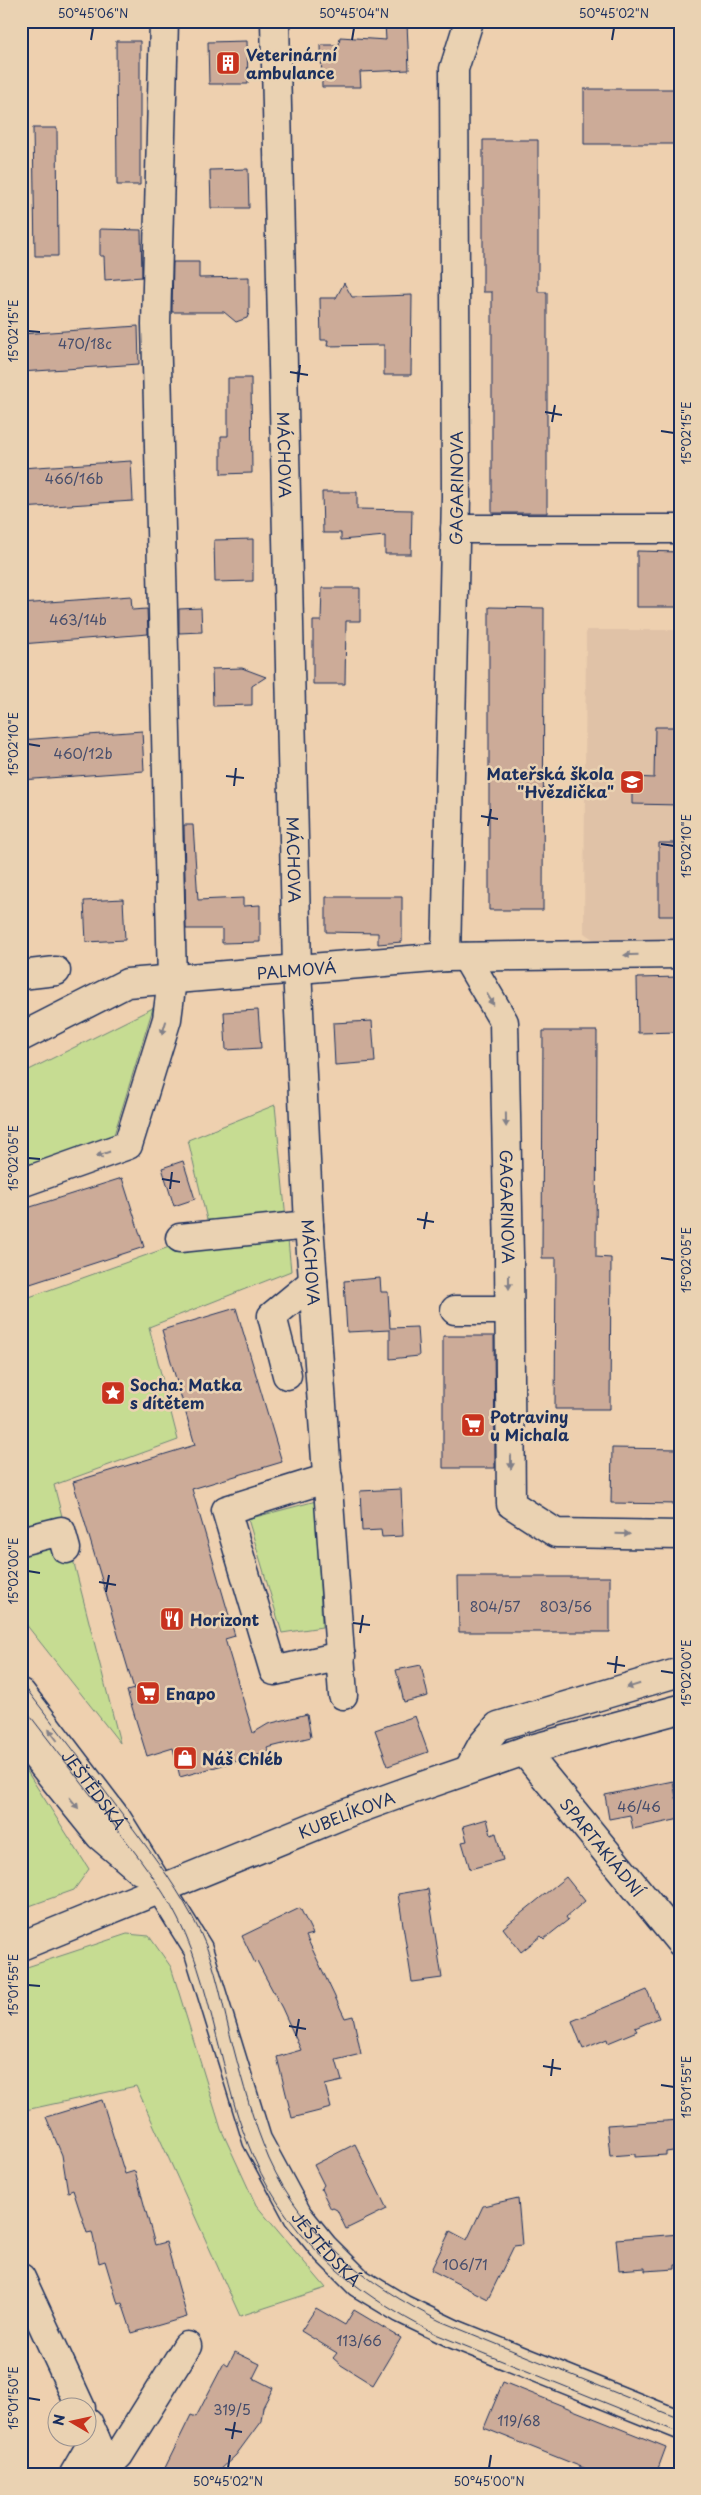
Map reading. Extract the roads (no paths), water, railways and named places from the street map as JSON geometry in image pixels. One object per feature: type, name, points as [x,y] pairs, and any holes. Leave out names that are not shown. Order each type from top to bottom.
[{"type":"street","points":[[21,1183],[128,1145],[167,1019],[172,980],[156,324],[164,21]]},
{"type":"street","name":"MÁCHOVA","points":[[275,21],[297,968],[309,1225],[343,1695]]},
{"type":"street","name":"GAGARINOVA","points":[[469,21],[454,69],[456,957],[504,1022],[509,1310],[502,1504],[554,1538],[680,1535]]},
{"type":"street","points":[[454,529],[680,529]]},
{"type":"street","points":[[456,957],[680,954]]},
{"type":"street","name":"PALMOVÁ","points":[[21,1037],[127,984],[297,968],[456,957]]},
{"type":"street","points":[[21,975],[56,971]]},
{"type":"street","points":[[180,1238],[309,1225]]},
{"type":"street","points":[[287,1375],[272,1316],[313,1282]]},
{"type":"street","points":[[455,1310],[509,1310]]},
{"type":"street","points":[[328,1478],[226,1510],[274,1672],[341,1656]]},
{"type":"street","points":[[21,1541],[61,1531],[66,1549]]},
{"type":"street","points":[[469,1769],[482,1745],[498,1726],[680,1672]]},
{"type":"street","name":"JEŠTĚDSKÁ","points":[[21,1693],[117,1819],[198,1950],[257,2140],[298,2216],[324,2248],[359,2282],[402,2309],[454,2334],[680,2425]]},
{"type":"street","name":"KUBELÍKOVA","points":[[21,1946],[347,1813],[469,1769],[524,1751],[680,1709]]},
{"type":"street","name":"JEŠTĚDSKÁ","points":[[21,1738],[100,1836],[162,1889]]},
{"type":"street","name":"SPARTAKIÁDNÍ","points":[[524,1751],[680,1942]]},
{"type":"street","points":[[21,2278],[76,2398]]},
{"type":"street","points":[[110,2470],[186,2346]]},
{"type":"street","points":[[98,2445],[110,2470]]},
{"type":"street","points":[[74,2474],[84,2448]]},
{"type":"tram line","points":[[21,1682],[148,1849],[193,1917],[211,1959],[229,2032],[253,2117],[263,2145],[283,2186],[319,2234],[363,2274],[413,2307],[440,2321],[680,2419]]},
{"type":"tram line","points":[[21,1704],[140,1859],[164,1894],[178,1919],[192,1951],[203,1984],[238,2118],[246,2139],[261,2173],[279,2204],[299,2232],[347,2279],[405,2318],[438,2335],[680,2433]]},
{"type":"place","name":"Veterinární ambulance","points":[[228,63]]},
{"type":"place","name":"Mateřská škola \"Hvězdička\"","points":[[632,782]]},
{"type":"place","name":"Socha: Matka s dítětem","points":[[113,1393]]},
{"type":"place","name":"Potraviny u Michala","points":[[473,1425]]},
{"type":"place","name":"Horizont","points":[[172,1619]]},
{"type":"place","name":"Enapo","points":[[148,1693]]},
{"type":"place","name":"Náš Chléb","points":[[185,1758]]}]
